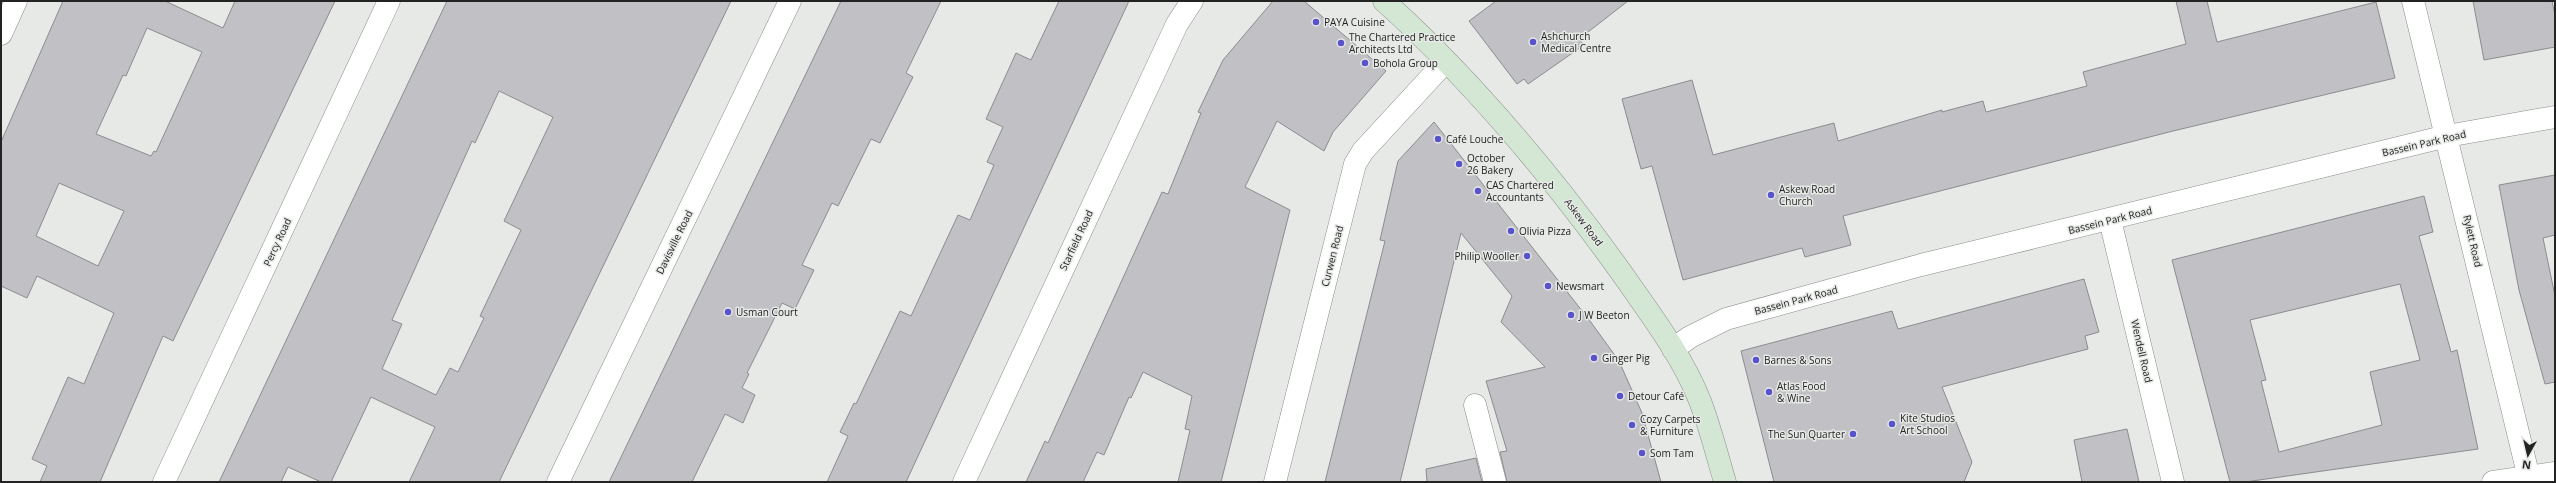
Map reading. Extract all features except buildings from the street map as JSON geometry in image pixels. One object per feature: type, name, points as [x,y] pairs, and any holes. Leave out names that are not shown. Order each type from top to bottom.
[{"type":"main road","name":"Askew Road","points":[[1389,3],[1446,61],[1558,189],[1611,258],[1673,349],[1699,400],[1725,482]]},
{"type":"street","points":[[1,34],[16,1]]},
{"type":"street","name":"Percy Road","points":[[164,482],[389,1]]},
{"type":"street","name":"Davisville Road","points":[[558,482],[790,1]]},
{"type":"street","name":"Starfield Road","points":[[964,482],[1173,31],[1192,1]]},
{"type":"street","name":"Rylett Road","points":[[2413,1],[2447,136],[2529,479]]},
{"type":"street","name":"Curwen Road","points":[[1275,482],[1356,164],[1363,151],[1446,61]]},
{"type":"street","name":"Bassein Park Road","points":[[1673,349],[1690,337],[1726,319],[1921,265],[2110,220],[2447,136],[2555,117]]},
{"type":"street","name":"Wendell Road","points":[[2110,220],[2173,482]]},
{"type":"street","points":[[1475,405],[1495,482]]},
{"type":"street","points":[[2493,482],[2529,479],[2555,472]]},
{"type":"place","name":"PAYA Cuisine","points":[[1316,22]]},
{"type":"place","name":"Ashchurch Medical Centre","points":[[1533,42]]},
{"type":"place","name":"The Chartered Practice Architects Ltd","points":[[1341,43]]},
{"type":"place","name":"Bohola Group","points":[[1365,63]]},
{"type":"place","name":"Café Louche","points":[[1438,139]]},
{"type":"place","name":"October 26 Bakery","points":[[1459,164]]},
{"type":"place","name":"CAS Chartered Accountants","points":[[1478,191]]},
{"type":"place","name":"Askew Road Church","points":[[1771,195]]},
{"type":"place","name":"Olivia Pizza","points":[[1511,231]]},
{"type":"place","name":"Philip Wooller","points":[[1527,256]]},
{"type":"place","name":"Newsmart","points":[[1548,286]]},
{"type":"place","name":"Usman Court","points":[[728,312]]},
{"type":"place","name":"J W Beeton","points":[[1571,315]]},
{"type":"place","name":"Ginger Pig","points":[[1594,358]]},
{"type":"place","name":"Barnes & Sons","points":[[1756,360]]},
{"type":"place","name":"Atlas Food & Wine","points":[[1769,392]]},
{"type":"place","name":"Detour Café","points":[[1620,396]]},
{"type":"place","name":"Kite Studios Art School","points":[[1892,424]]},
{"type":"place","name":"Cozy Carpets & Furniture","points":[[1632,425]]},
{"type":"place","name":"The Sun Quarter","points":[[1853,434]]},
{"type":"place","name":"Som Tam","points":[[1642,453]]}]
